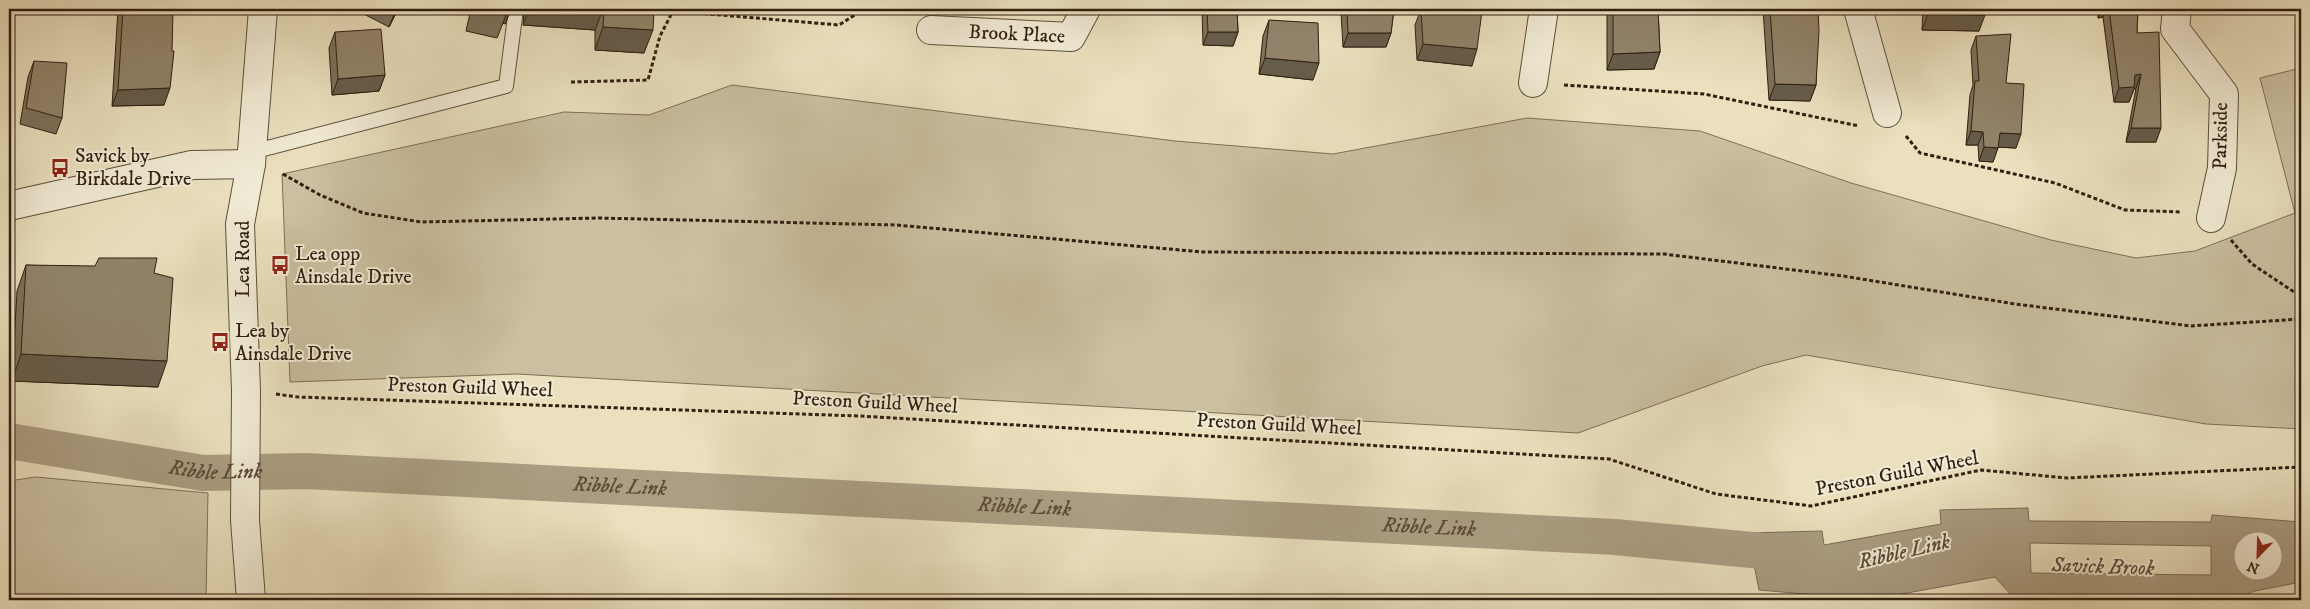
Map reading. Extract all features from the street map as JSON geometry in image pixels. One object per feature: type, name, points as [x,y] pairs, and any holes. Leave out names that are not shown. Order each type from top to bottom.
[{"type":"street","name":"Lea Road","points":[[251,600],[245,520],[244,418],[246,391],[240,224],[251,158],[263,9]]},
{"type":"street","name":"Brook Place","points":[[931,30],[1071,37],[1086,9]]},
{"type":"street","points":[[1533,83],[1544,9]]},
{"type":"street","points":[[1858,9],[1888,112]]},
{"type":"street","name":"Parkside","points":[[2177,9],[2175,29],[2224,94],[2222,168],[2212,218]]},
{"type":"street","points":[[9,206],[192,165],[251,158]]},
{"type":"lane","points":[[251,158],[506,86],[516,9]]},
{"type":"path","points":[[571,82],[648,80],[660,36],[673,11],[840,25],[864,9]]},
{"type":"path","points":[[1533,83],[1704,94],[1873,129],[1888,112],[1920,153],[2055,183],[2125,210],[2183,212],[2212,218],[2252,264],[2294,292],[2301,294]]},
{"type":"path","points":[[251,158],[320,196],[363,213],[421,222],[599,218],[896,225],[1203,252],[1664,254],[1843,276],[2015,304],[2191,326],[2301,319]]},
{"type":"path","name":"Preston Guild Wheel","points":[[246,391],[298,397],[859,416],[1609,459],[1716,494],[1811,506],[1981,470],[2068,478],[2301,467]]},
{"type":"shaded area","points":[[2301,68],[2301,429],[2206,424],[1806,355],[1762,366],[1578,433],[517,374],[290,382],[282,174],[564,112],[649,115],[732,85],[1175,141],[1333,154],[1527,118],[1700,131],[1851,183],[2051,240],[2136,258],[2195,251],[2295,213],[2260,78]]},
{"type":"shaded area","points":[[36,477],[208,493],[206,600],[9,600],[9,481]]},
{"type":"water","points":[[2028,508],[2029,521],[2211,522],[2212,515],[2301,522],[2301,582],[2255,591],[2231,600],[2020,600],[2014,598],[1995,577],[1896,595],[1828,596],[1759,590],[1748,533],[1822,531],[1824,545],[1941,524],[1940,510]],"holes":[[[2030,543],[2211,546],[2211,575],[2031,573]]]},
{"type":"building","points":[[123,9],[173,9],[172,51],[174,51],[170,88],[118,90]]},
{"type":"building","points":[[480,9],[507,9],[506,15]]},
{"type":"building","points":[[604,9],[654,9],[653,30],[603,27]]},
{"type":"building","points":[[1207,9],[1237,9],[1238,32],[1208,32]]},
{"type":"building","points":[[1347,9],[1394,9],[1391,33],[1348,33]]},
{"type":"building","points":[[1421,9],[1482,11],[1477,49],[1423,44]]},
{"type":"building","points":[[1613,9],[1658,9],[1660,52],[1613,54]]},
{"type":"building","points":[[1770,9],[1818,9],[1819,31],[1816,85],[1775,84]]},
{"type":"building","points":[[1928,9],[1984,9],[1985,15],[1928,14]]},
{"type":"building","points":[[2109,9],[2138,9],[2137,33],[2159,32],[2161,128],[2131,128],[2141,74],[2135,75],[2134,87],[2119,88]]},
{"type":"building","points":[[1269,20],[1318,23],[1319,63],[1265,58]]},
{"type":"building","points":[[381,29],[385,75],[338,79],[335,32]]},
{"type":"building","points":[[2011,34],[2006,83],[2024,84],[2021,134],[2000,133],[1998,148],[1984,147],[1983,132],[1971,131],[1975,81],[1979,81],[1976,36]]},
{"type":"building","points":[[34,61],[67,63],[62,118],[26,108]]},
{"type":"building","points":[[99,258],[157,258],[154,273],[173,278],[167,361],[21,354],[26,265],[95,266]]},
{"type":"waterway","name":"Ribble Link","points":[[9,441],[203,473],[306,471],[1615,537],[1762,551],[1801,558]]},
{"type":"place","name":"Savick by Birkdale Drive","points":[[60,168]]},
{"type":"place","name":"Lea opp Ainsdale Drive","points":[[280,265]]},
{"type":"place","name":"Lea by Ainsdale Drive","points":[[220,342]]},
{"type":"water label","name":"Savick Brook","points":[[2103,567]]}]
